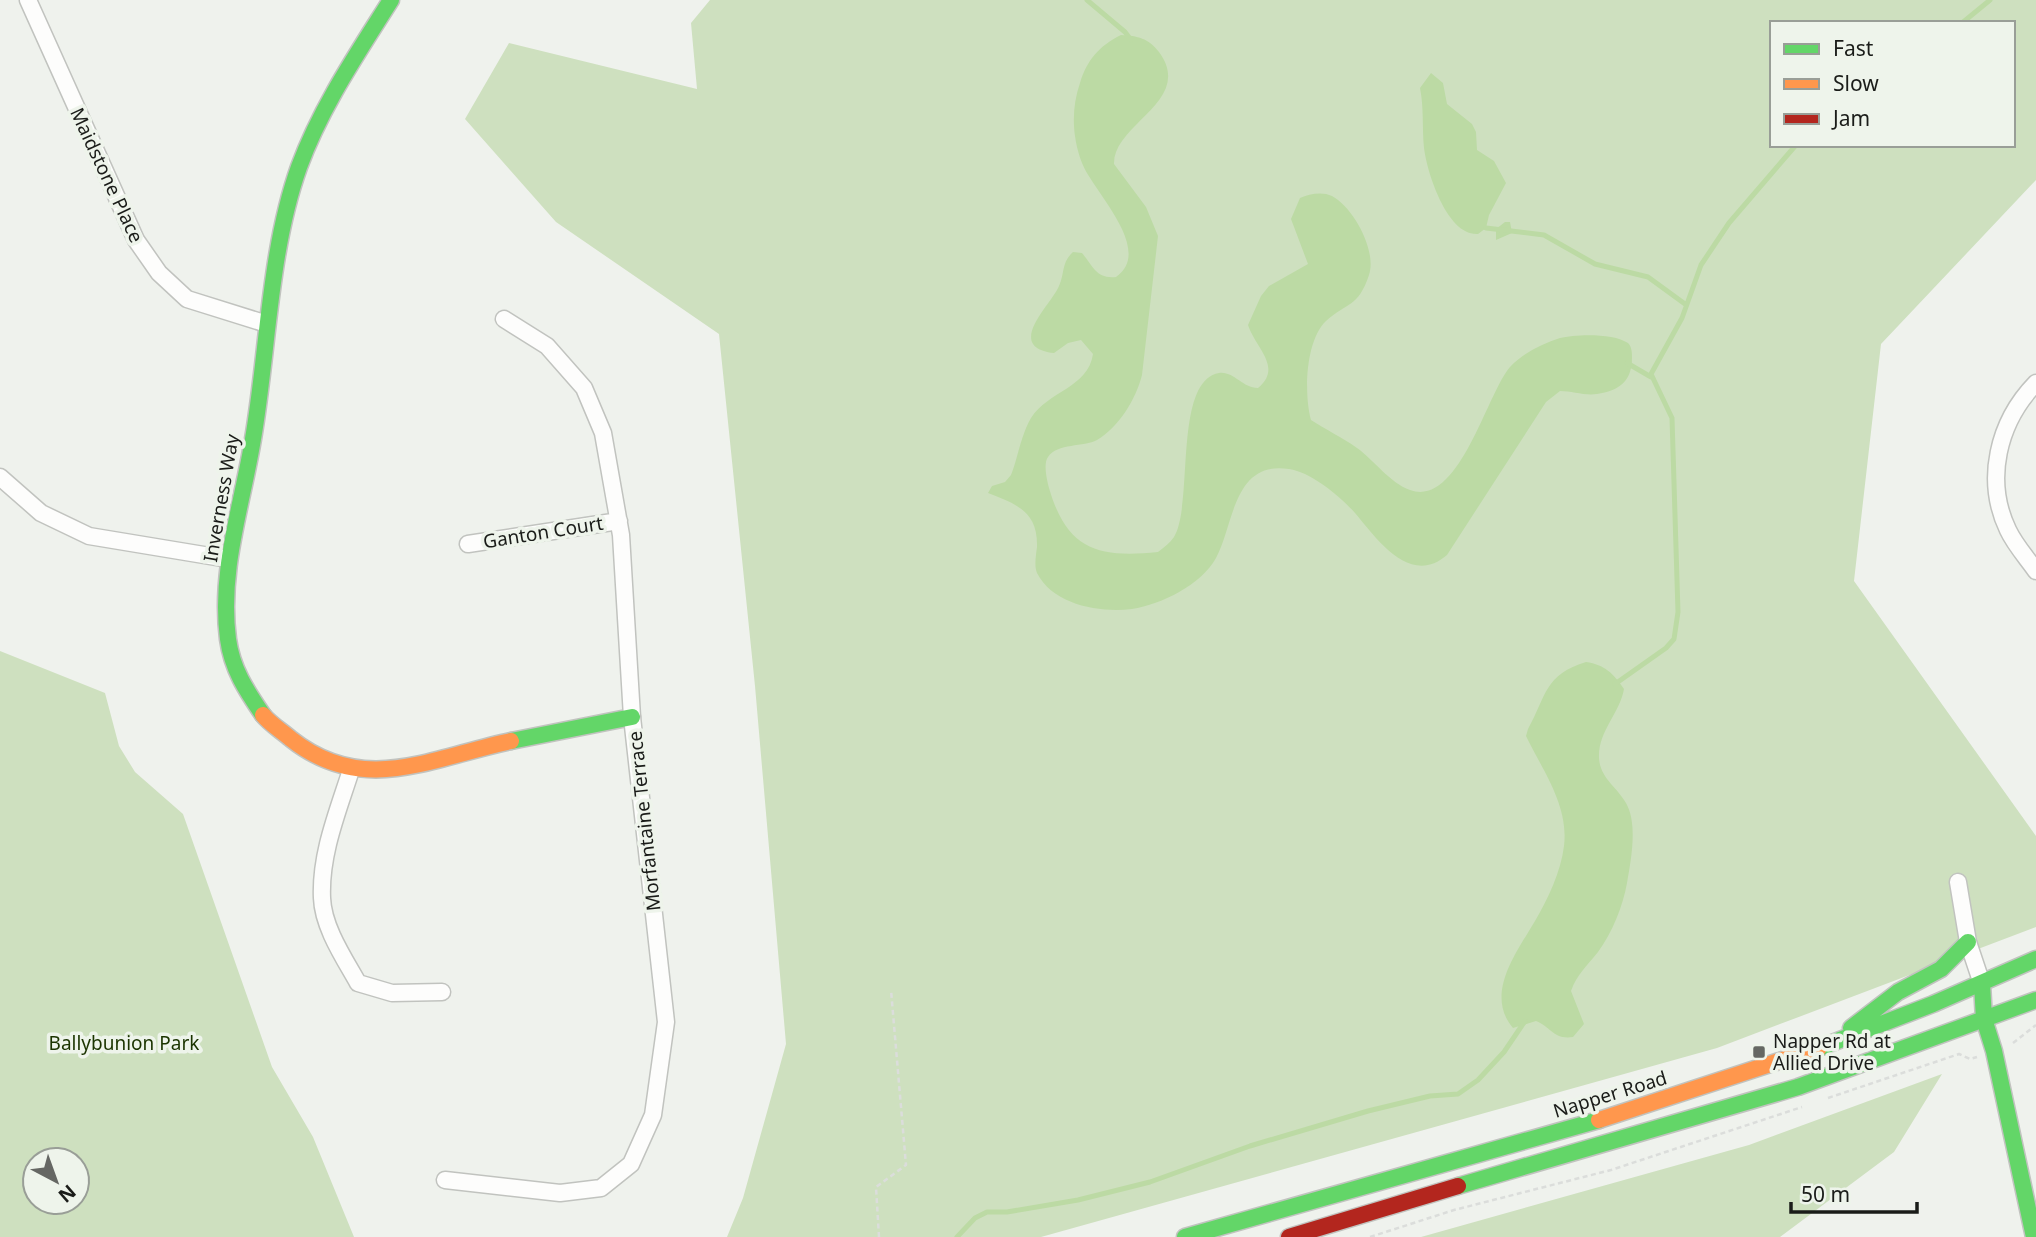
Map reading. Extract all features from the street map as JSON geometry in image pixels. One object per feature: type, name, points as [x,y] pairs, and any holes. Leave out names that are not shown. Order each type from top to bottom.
[{"type":"main road","name":"Inverness Way","points":[[391,0],[337,85],[299,168],[280,247],[267,324],[253,441],[228,559],[228,638],[238,679],[265,718],[305,750],[351,770],[421,766],[492,745],[632,717]]},
{"type":"main road","points":[[1833,1042],[1898,992],[1941,969],[1968,942]]},
{"type":"main road","name":"Napper Road","points":[[1185,1237],[1593,1122],[1833,1042],[1982,984],[2036,959]]},
{"type":"main road","points":[[1982,984],[1984,1019],[2032,1211],[2034,1237]]},
{"type":"main road","points":[[1289,1237],[1625,1135],[1798,1087],[2036,1000]]},
{"type":"street","name":"Maidstone Place","points":[[28,0],[136,240],[159,273],[187,299],[267,324]]},
{"type":"street","name":"Morfantaine Terrace","points":[[444,1180],[560,1193],[601,1188],[631,1164],[653,1115],[666,1022],[632,717],[619,521],[603,433],[584,388],[547,346],[504,319]]},
{"type":"street","points":[[2036,383],[2025,394],[1997,447],[1997,492],[2008,530],[2036,571]]},
{"type":"street","points":[[0,477],[41,513],[89,536],[228,559]]},
{"type":"street","name":"Ganton Court","points":[[468,544],[619,521]]},
{"type":"street","points":[[351,770],[329,836],[322,899],[337,946],[358,983],[392,993],[442,992]]},
{"type":"street","points":[[1958,882],[1968,942],[1982,984]]},
{"type":"path","points":[[878,1237],[876,1187],[906,1165],[891,990]]},
{"type":"path","points":[[1827,1098],[1959,1054],[1970,1059],[1994,1051],[2016,1041],[2036,1025]]},
{"type":"path","points":[[1370,1237],[1454,1210],[1611,1170],[1814,1103]]},
{"type":"green space","points":[[710,0],[2036,0],[2036,180],[1881,344],[1854,581],[2036,836],[2036,927],[1717,1048],[1041,1237],[727,1237],[743,1198],[786,1044],[755,686],[719,334],[556,222],[465,119],[509,43],[697,89],[691,23]]},
{"type":"green space","name":"Ballybunion Park","points":[[0,651],[105,693],[119,746],[135,772],[183,814],[272,1067],[313,1137],[354,1237],[0,1237]]},
{"type":"green space","points":[[1942,1074],[1894,1152],[1780,1237],[1421,1237],[1749,1145]]},
{"type":"shaded area","points":[[1121,35],[1147,41],[1159,52],[1167,69],[1167,84],[1160,98],[1126,136],[1117,149],[1114,164],[1146,207],[1158,236],[1142,375],[1136,393],[1126,412],[1105,434],[1092,442],[1058,449],[1047,460],[1049,488],[1065,525],[1088,546],[1118,553],[1158,552],[1174,537],[1180,521],[1190,420],[1195,397],[1205,381],[1219,373],[1229,374],[1258,388],[1265,380],[1268,365],[1248,325],[1261,296],[1269,286],[1308,264],[1291,219],[1300,198],[1311,194],[1324,194],[1340,202],[1355,220],[1367,243],[1371,265],[1361,293],[1326,321],[1314,341],[1307,383],[1311,420],[1357,448],[1403,487],[1427,491],[1443,482],[1470,445],[1501,380],[1510,367],[1527,353],[1560,338],[1585,335],[1614,337],[1628,343],[1631,348],[1630,373],[1623,384],[1605,393],[1560,391],[1546,402],[1447,555],[1433,563],[1420,566],[1407,563],[1384,546],[1355,513],[1325,486],[1298,471],[1271,469],[1256,474],[1246,485],[1238,498],[1216,558],[1209,568],[1191,585],[1168,598],[1132,609],[1092,608],[1066,600],[1054,593],[1037,573],[1034,525],[1016,505],[988,493],[992,486],[1005,482],[1011,475],[1025,432],[1038,409],[1076,382],[1090,365],[1093,354],[1081,340],[1068,343],[1054,353],[1039,349],[1032,343],[1031,334],[1035,324],[1059,286],[1067,260],[1073,252],[1082,253],[1099,274],[1109,277],[1116,277],[1126,265],[1129,252],[1125,236],[1082,163],[1074,123],[1077,93],[1086,67],[1100,49]]},
{"type":"shaded area","points":[[1431,73],[1443,83],[1447,104],[1472,124],[1476,132],[1477,150],[1494,161],[1506,183],[1489,215],[1486,228],[1478,234],[1467,232],[1448,214],[1429,172],[1424,148],[1420,88]]},
{"type":"shaded area","points":[[1505,222],[1510,222],[1512,233],[1496,240],[1496,229]]},
{"type":"shaded area","points":[[1586,662],[1608,671],[1624,689],[1602,739],[1599,758],[1602,771],[1630,812],[1632,842],[1625,892],[1616,919],[1603,945],[1579,975],[1571,991],[1584,1024],[1573,1037],[1561,1037],[1536,1021],[1513,1028],[1505,1015],[1502,987],[1512,960],[1549,894],[1564,846],[1563,817],[1559,803],[1526,736],[1554,680],[1572,667]]},
{"type":"waterway","points":[[1087,0],[1131,40]]},
{"type":"waterway","points":[[1964,21],[1990,0]]},
{"type":"waterway","points":[[1615,684],[1666,648],[1674,639],[1678,612],[1672,418],[1651,374],[1682,318],[1701,265],[1729,223],[1794,147]]},
{"type":"waterway","points":[[1486,228],[1544,235],[1595,264],[1648,277],[1685,304]]},
{"type":"waterway","points":[[1627,363],[1651,377]]},
{"type":"waterway","points":[[957,1237],[975,1218],[987,1212],[1007,1212],[1078,1200],[1150,1182],[1250,1146],[1368,1111],[1430,1096],[1458,1094],[1478,1080],[1504,1052],[1525,1021]]},
{"type":"traffic: fast","points":[[263,715],[236,670],[228,639],[226,613],[229,563],[253,439],[281,233],[299,167],[318,123],[340,81],[391,0]]},
{"type":"traffic: fast","points":[[511,741],[632,717]]},
{"type":"traffic: fast","points":[[1851,1028],[1898,992],[1941,969],[1968,942]]},
{"type":"traffic: fast","points":[[1819,1048],[1933,1004],[2036,959]]},
{"type":"traffic: fast","points":[[1982,984],[1984,1019],[1994,1051],[2034,1237]]},
{"type":"traffic: fast","points":[[1458,1186],[1798,1087],[2036,1000]]},
{"type":"traffic: fast","points":[[1185,1237],[1599,1120]]},
{"type":"traffic: slow","points":[[263,715],[291,739],[318,756],[345,766],[372,769],[426,763],[511,741]]},
{"type":"traffic: slow","points":[[1599,1120],[1819,1048]]},
{"type":"traffic: jam","points":[[1289,1237],[1458,1186]]},
{"type":"place","name":"Napper Rd at Allied Drive","points":[[1759,1052]]}]
